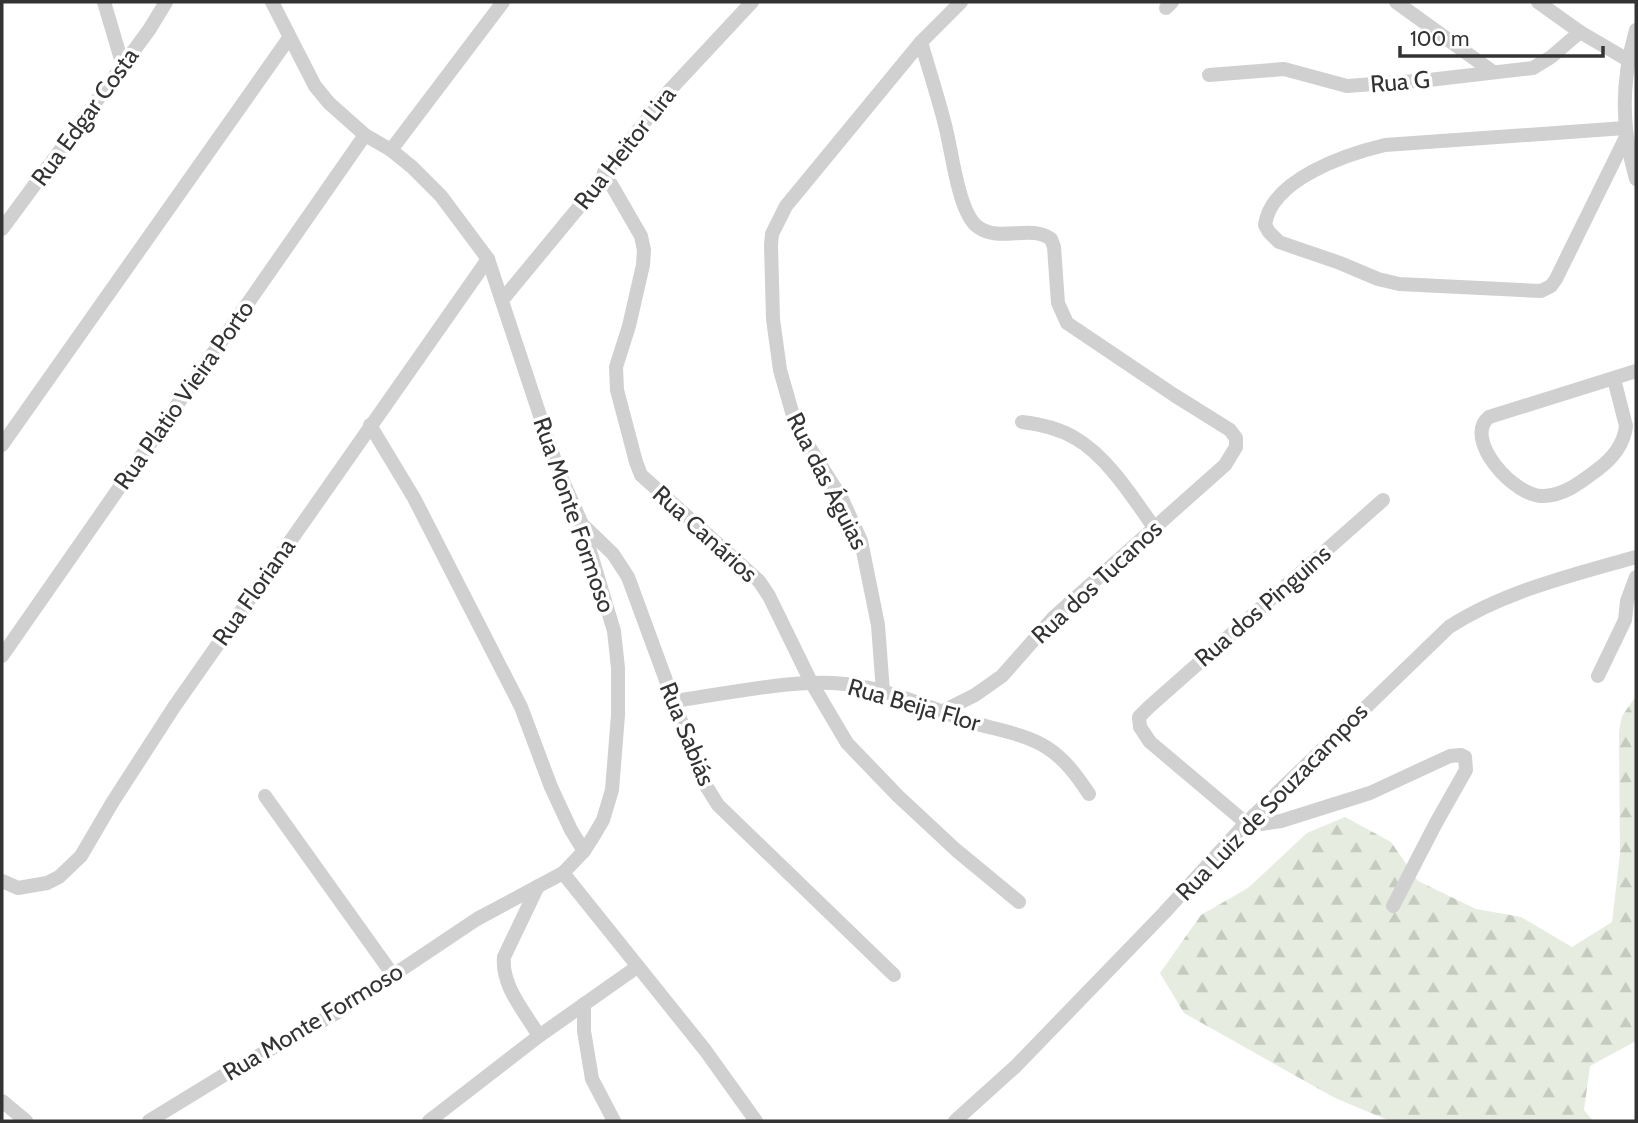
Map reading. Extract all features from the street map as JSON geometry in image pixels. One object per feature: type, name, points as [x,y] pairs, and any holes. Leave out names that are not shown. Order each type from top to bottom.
[{"type":"street","points":[[104,2],[122,66]]},
{"type":"street","name":"Rua Edgar Costa","points":[[2,229],[166,2]]},
{"type":"street","name":"Rua Monte Formoso","points":[[149,1121],[229,1072],[338,1012],[478,919],[563,873],[584,851],[603,820],[612,790],[618,715],[618,668],[614,631],[582,524],[558,470],[488,259],[441,196],[412,167],[391,150],[365,135],[329,103],[315,86],[272,2]]},
{"type":"street","points":[[391,150],[503,2]]},
{"type":"street","name":"Rua Heitor Lira","points":[[503,299],[668,92],[752,2]]},
{"type":"street","name":"Rua das Águias","points":[[883,692],[878,625],[861,541],[842,499],[796,426],[780,370],[773,319],[771,245],[775,227],[786,206],[921,42],[961,2]]},
{"type":"street","points":[[1396,2],[1493,72]]},
{"type":"street","points":[[1538,2],[1580,32],[1628,60]]},
{"type":"street","points":[[1636,30],[1628,60],[1625,133],[1636,178]]},
{"type":"street","name":"Rua G","points":[[1209,75],[1284,69],[1352,86],[1533,68],[1552,57],[1580,32]]},
{"type":"street","points":[[2,445],[289,38]]},
{"type":"street","name":"Rua dos Tucanos","points":[[921,42],[946,127],[960,193],[970,219],[984,230],[1001,234],[1035,232],[1051,239],[1055,247],[1058,303],[1067,323],[1174,395],[1223,424],[1236,438],[1236,447],[1229,461],[1054,617],[1002,676],[975,695],[943,711]]},
{"type":"street","points":[[1625,133],[1556,279],[1551,286],[1541,291],[1388,282],[1279,242],[1265,225],[1270,208],[1288,189],[1322,166],[1355,152],[1385,145],[1625,133]]},
{"type":"street","name":"Rua Platio Vieira Porto","points":[[2,656],[365,135]]},
{"type":"street","name":"Rua Canários","points":[[604,172],[641,236],[644,250],[631,317],[616,367],[623,415],[641,475],[759,581],[838,731],[867,766],[956,850],[1019,902]]},
{"type":"street","name":"Rua Floriana","points":[[2,881],[18,888],[47,883],[59,877],[81,856],[174,707],[488,259]]},
{"type":"street","points":[[1614,379],[1626,426],[1617,451],[1602,466],[1575,487],[1545,496],[1527,494],[1505,478],[1482,440],[1485,421],[1499,413],[1636,371]]},
{"type":"street","points":[[1022,422],[1059,431],[1082,442],[1122,484],[1154,529]]},
{"type":"street","points":[[370,425],[414,498],[521,707],[551,787],[584,851]]},
{"type":"street","name":"Rua dos Pinguins","points":[[1246,823],[1150,742],[1139,717],[1383,500]]},
{"type":"street","name":"Rua Sabiás","points":[[582,524],[613,554],[628,577],[703,780],[718,805],[728,818],[894,975]]},
{"type":"street","name":"Rua Luiz de Souzacampos","points":[[955,1121],[1025,1057],[1164,913],[1246,823],[1449,627],[1467,615],[1525,591],[1636,557]]},
{"type":"street","points":[[1598,676],[1625,620],[1627,601],[1636,577]]},
{"type":"street","name":"Rua Beija Flor","points":[[674,701],[811,682],[842,683],[883,692],[1020,735],[1047,748],[1076,774],[1089,794]]},
{"type":"street","points":[[1246,823],[1281,821],[1370,793],[1450,756],[1461,755],[1465,758],[1466,770],[1393,906]]},
{"type":"street","points":[[265,796],[393,975]]},
{"type":"street","points":[[563,873],[705,1050],[756,1121]]},
{"type":"street","points":[[538,886],[504,957],[503,969],[506,981],[539,1036]]},
{"type":"street","points":[[429,1121],[539,1036],[637,967]]},
{"type":"street","points":[[584,1004],[584,1031],[592,1079],[614,1121]]},
{"type":"street","points":[[2,1101],[26,1121]]},
{"type":"green space","points":[[1636,696],[1636,1041],[1590,1066],[1584,1110],[1593,1121],[1390,1121],[1335,1098],[1184,1013],[1160,973],[1201,915],[1248,888],[1307,833],[1345,817],[1391,842],[1418,881],[1476,909],[1521,917],[1572,947],[1612,922],[1620,854],[1619,731],[1622,716]]}]
